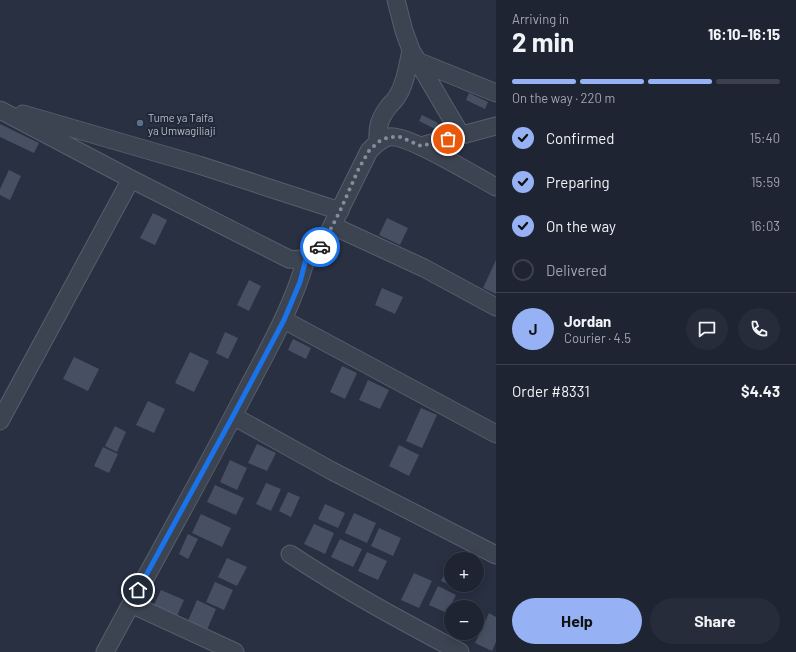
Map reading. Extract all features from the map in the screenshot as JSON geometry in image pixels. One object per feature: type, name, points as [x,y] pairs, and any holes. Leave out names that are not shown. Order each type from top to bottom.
[{"type":"street","points":[[396,0],[404,31],[414,55],[461,135]]},
{"type":"street","points":[[414,55],[496,93]]},
{"type":"street","points":[[378,142],[377,129],[380,120],[398,95],[414,55]]},
{"type":"street","points":[[0,109],[131,179],[289,259],[306,259],[323,244],[359,168],[369,151],[378,142],[389,137],[400,137],[421,146],[496,187]]},
{"type":"street","points":[[0,109],[154,151],[336,218],[496,307]]},
{"type":"street","points":[[421,146],[496,126]]},
{"type":"street","points":[[0,421],[131,179]]},
{"type":"street","points":[[105,652],[284,320],[300,282],[306,259]]},
{"type":"street","points":[[284,320],[496,434]]},
{"type":"street","points":[[233,416],[332,471],[496,555]]},
{"type":"street","points":[[290,554],[395,617],[460,652]]},
{"type":"street","points":[[131,604],[235,652]]},
{"type":"building","points":[[469,93],[488,102],[485,109],[466,100]]},
{"type":"building","points":[[422,115],[438,123],[435,129],[419,121]]},
{"type":"building","points":[[0,124],[39,143],[34,153],[0,137]]},
{"type":"building","points":[[9,170],[21,176],[10,200],[0,195],[0,189]]},
{"type":"building","points":[[153,213],[167,220],[155,245],[140,238]]},
{"type":"building","points":[[387,218],[408,228],[400,245],[379,235]]},
{"type":"building","points":[[496,260],[496,294],[483,288]]},
{"type":"building","points":[[249,280],[261,286],[249,311],[237,305]]},
{"type":"building","points":[[382,288],[403,297],[395,314],[375,305]]},
{"type":"building","points":[[225,332],[238,338],[228,359],[216,353]]},
{"type":"building","points":[[293,339],[311,348],[306,359],[288,350]]},
{"type":"building","points":[[190,352],[209,361],[194,392],[175,383]]},
{"type":"building","points":[[74,357],[99,369],[88,391],[63,379]]},
{"type":"building","points":[[342,366],[357,373],[345,399],[330,392]]},
{"type":"building","points":[[368,380],[389,390],[380,409],[359,400]]},
{"type":"building","points":[[148,401],[165,409],[154,433],[136,425]]},
{"type":"building","points":[[421,408],[437,415],[422,448],[406,441]]},
{"type":"building","points":[[115,426],[126,432],[117,452],[105,446]]},
{"type":"building","points":[[257,444],[276,453],[267,471],[248,463]]},
{"type":"building","points":[[399,445],[419,455],[409,476],[389,466]]},
{"type":"building","points":[[103,447],[118,454],[109,473],[94,466]]},
{"type":"building","points":[[230,460],[247,468],[237,490],[220,482]]},
{"type":"building","points":[[266,483],[281,489],[271,511],[256,504]]},
{"type":"building","points":[[215,485],[244,498],[236,515],[207,502]]},
{"type":"building","points":[[288,492],[300,497],[291,517],[279,511]]},
{"type":"building","points":[[325,504],[345,513],[338,528],[318,519]]},
{"type":"building","points":[[354,513],[376,523],[367,543],[345,533]]},
{"type":"building","points":[[201,514],[231,528],[222,547],[192,533]]},
{"type":"building","points":[[314,524],[334,533],[325,554],[304,544]]},
{"type":"building","points":[[379,528],[401,538],[393,556],[371,546]]},
{"type":"building","points":[[188,534],[198,539],[188,559],[179,554]]},
{"type":"building","points":[[340,539],[362,549],[353,567],[331,557]]},
{"type":"building","points":[[367,552],[387,561],[378,580],[358,571]]},
{"type":"building","points":[[227,558],[247,567],[237,586],[218,577]]},
{"type":"building","points":[[414,573],[432,581],[419,608],[401,600]]},
{"type":"building","points":[[444,575],[444,582],[441,581]]},
{"type":"building","points":[[215,582],[233,590],[224,610],[206,602]]},
{"type":"building","points":[[438,586],[444,589],[444,592],[450,592],[456,595],[454,600],[444,600],[444,612],[429,605]]},
{"type":"building","points":[[161,590],[184,600],[175,620],[152,609]]},
{"type":"building","points":[[197,600],[216,609],[206,632],[187,623]]},
{"type":"building","points":[[489,613],[496,617],[496,642],[492,651],[475,643],[476,640],[484,640],[484,624]]},
{"type":"way so far","points":[[320,247],[340,211],[359,168],[369,151],[378,142],[389,137],[400,137],[421,146],[448,139]]},
{"type":"place","name":"Tume ya Taifa ya Umwagiliaji","points":[[140,123]]},
{"type":"route","points":[[138,590],[284,320],[300,282],[306,259],[320,247]]}]
